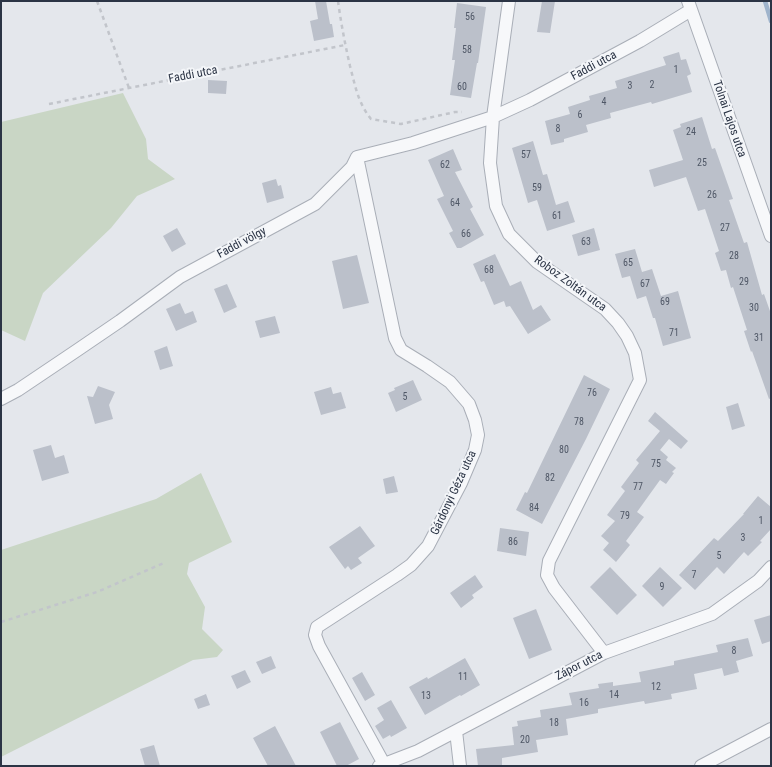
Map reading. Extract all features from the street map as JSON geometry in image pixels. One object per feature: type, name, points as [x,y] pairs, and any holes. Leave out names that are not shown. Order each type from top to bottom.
[{"type":"street","name":"Roboz Zoltán utca","points":[[509,1],[493,117],[490,163],[496,206],[508,234],[537,262],[605,309],[618,323],[628,336],[635,354],[640,380],[549,561],[547,575],[554,588],[604,653]]},
{"type":"street","name":"Faddi utca","points":[[493,117],[530,100],[640,41],[690,6]]},
{"type":"street","name":"Tolnai Lajos utca","points":[[690,6],[771,236]]},
{"type":"street","points":[[357,157],[413,143],[493,117]]},
{"type":"street","name":"Faddi völgy","points":[[1,400],[83,346],[180,276],[315,204],[352,167],[357,157]]},
{"type":"street","name":"Gárdonyi Géza utca","points":[[357,157],[395,338],[401,350],[450,382],[461,394],[469,404],[478,435],[476,450],[461,484],[428,546],[404,570],[317,627],[315,635],[319,646],[382,765]]},
{"type":"street","name":"Zápor utca","points":[[382,765],[418,752],[604,653],[712,614],[758,581],[771,567]]},
{"type":"street","points":[[701,766],[771,729]]},
{"type":"street","points":[[456,731],[460,766]]},
{"type":"path","points":[[96,1],[129,88]]},
{"type":"path","points":[[338,1],[342,31],[357,94],[364,111],[371,119],[400,124],[455,112],[471,112],[479,122]]},
{"type":"path","name":"Faddi utca","points":[[50,104],[345,45]]},
{"type":"path","points":[[1,622],[97,592],[166,562]]},
{"type":"green space","points":[[123,93],[146,139],[148,159],[175,179],[137,196],[111,228],[43,293],[25,341],[1,330],[1,122]]},
{"type":"green space","points":[[201,473],[232,542],[189,563],[187,574],[205,607],[202,629],[223,650],[217,657],[193,660],[1,757],[1,550],[156,499]]},
{"type":"building","points":[[315,1],[326,1],[334,37],[314,41],[310,21],[318,19]]},
{"type":"building","points":[[542,1],[555,1],[550,33],[537,32]]},
{"type":"building","points":[[457,3],[486,7],[471,98],[450,95],[455,60],[452,60]]},
{"type":"building","points":[[679,52],[681,60],[686,59],[691,74],[687,76],[692,92],[652,104],[651,102],[610,113],[611,118],[586,125],[588,132],[551,145],[545,121],[570,114],[568,107],[590,100],[589,96],[617,88],[615,81],[666,65],[663,57]]},
{"type":"building","points":[[208,80],[227,81],[226,94],[208,93]]},
{"type":"building","points":[[702,117],[712,149],[715,148],[733,199],[729,200],[744,243],[747,242],[762,295],[764,294],[771,314],[771,398],[769,399],[744,331],[747,330],[733,287],[731,288],[726,270],[721,271],[715,253],[719,251],[705,209],[698,211],[686,177],[654,187],[649,170],[683,160],[673,130],[681,127],[680,124]]},
{"type":"building","points":[[533,141],[543,175],[547,174],[556,205],[568,201],[575,222],[547,231],[537,200],[528,203],[512,148]]},
{"type":"building","points":[[453,149],[462,170],[455,172],[473,207],[470,209],[484,235],[461,248],[457,248],[449,233],[453,231],[437,199],[444,196],[428,160]]},
{"type":"building","points":[[276,179],[278,186],[281,185],[284,198],[267,203],[262,183]]},
{"type":"building","points":[[177,228],[186,244],[172,252],[163,236]]},
{"type":"building","points":[[594,228],[600,250],[578,256],[572,235]]},
{"type":"building","points":[[635,249],[642,272],[652,269],[661,296],[678,291],[691,338],[663,346],[646,296],[637,299],[630,276],[622,278],[615,254]]},
{"type":"building","points":[[495,254],[510,286],[521,281],[533,310],[541,305],[551,320],[528,334],[510,306],[506,307],[504,301],[494,305],[484,281],[481,282],[473,264]]},
{"type":"building","points":[[357,255],[369,303],[343,309],[332,261]]},
{"type":"building","points":[[227,284],[237,307],[224,313],[214,289]]},
{"type":"building","points":[[180,303],[185,314],[193,311],[197,322],[176,331],[166,309]]},
{"type":"building","points":[[275,316],[280,333],[260,338],[255,321]]},
{"type":"building","points":[[167,346],[173,366],[160,370],[154,351]]},
{"type":"building","points":[[584,375],[610,389],[542,524],[516,510],[525,492],[527,493]]},
{"type":"building","points":[[413,380],[422,400],[396,412],[388,393],[395,390],[394,388]]},
{"type":"building","points":[[98,386],[115,392],[109,405],[113,419],[95,424],[87,396],[93,397]]},
{"type":"building","points":[[331,387],[333,394],[341,392],[346,408],[321,415],[314,392]]},
{"type":"building","points":[[738,403],[745,426],[732,430],[726,407]]},
{"type":"building","points":[[655,412],[688,441],[681,449],[669,439],[660,450],[668,457],[666,460],[676,468],[666,484],[660,480],[637,512],[644,517],[626,541],[630,545],[616,562],[603,550],[609,543],[601,536],[615,521],[607,515],[625,491],[621,487],[639,463],[636,460],[660,431],[648,421]]},
{"type":"building","points":[[51,445],[55,458],[64,455],[69,473],[42,481],[33,450]]},
{"type":"building","points":[[394,476],[398,492],[386,494],[383,479]]},
{"type":"building","points":[[758,496],[771,507],[771,529],[760,541],[762,542],[748,556],[744,552],[724,574],[717,567],[695,590],[679,575],[714,538],[718,541]]},
{"type":"building","points":[[360,526],[375,546],[358,558],[362,563],[351,570],[348,566],[345,569],[329,547]]},
{"type":"building","points":[[500,528],[529,532],[526,556],[497,551]]},
{"type":"building","points":[[610,567],[637,595],[617,615],[590,587]]},
{"type":"building","points":[[660,567],[682,588],[663,607],[642,586]]},
{"type":"building","points":[[475,575],[483,587],[472,595],[474,598],[461,608],[450,593]]},
{"type":"building","points":[[536,609],[552,650],[529,659],[513,618]]},
{"type":"building","points":[[771,615],[771,641],[762,644],[754,620]]},
{"type":"building","points":[[748,638],[753,656],[736,661],[739,672],[724,676],[722,668],[694,674],[697,689],[671,694],[672,699],[645,704],[644,701],[598,709],[598,713],[566,719],[568,735],[536,740],[538,752],[502,758],[502,766],[478,766],[476,749],[514,745],[512,727],[518,726],[517,721],[541,717],[540,710],[572,705],[569,693],[599,688],[598,684],[613,682],[613,686],[641,682],[639,672],[674,665],[674,661],[718,652],[716,645]]},
{"type":"building","points":[[271,656],[276,668],[262,674],[256,662]]},
{"type":"building","points":[[465,658],[480,685],[425,715],[409,687],[427,677],[428,679]]},
{"type":"building","points":[[245,670],[251,682],[237,689],[231,676]]},
{"type":"building","points":[[362,672],[375,695],[365,701],[352,678]]},
{"type":"building","points":[[206,694],[210,705],[198,709],[194,699]]},
{"type":"building","points":[[391,700],[407,728],[391,737],[390,735],[383,739],[375,726],[384,720],[377,708]]},
{"type":"building","points":[[340,722],[359,759],[346,766],[337,766],[320,732]]},
{"type":"building","points":[[275,726],[296,766],[268,766],[253,738]]},
{"type":"building","points":[[154,745],[160,766],[145,766],[140,749]]},
{"type":"waterway","points":[[765,1],[771,21]]}]
